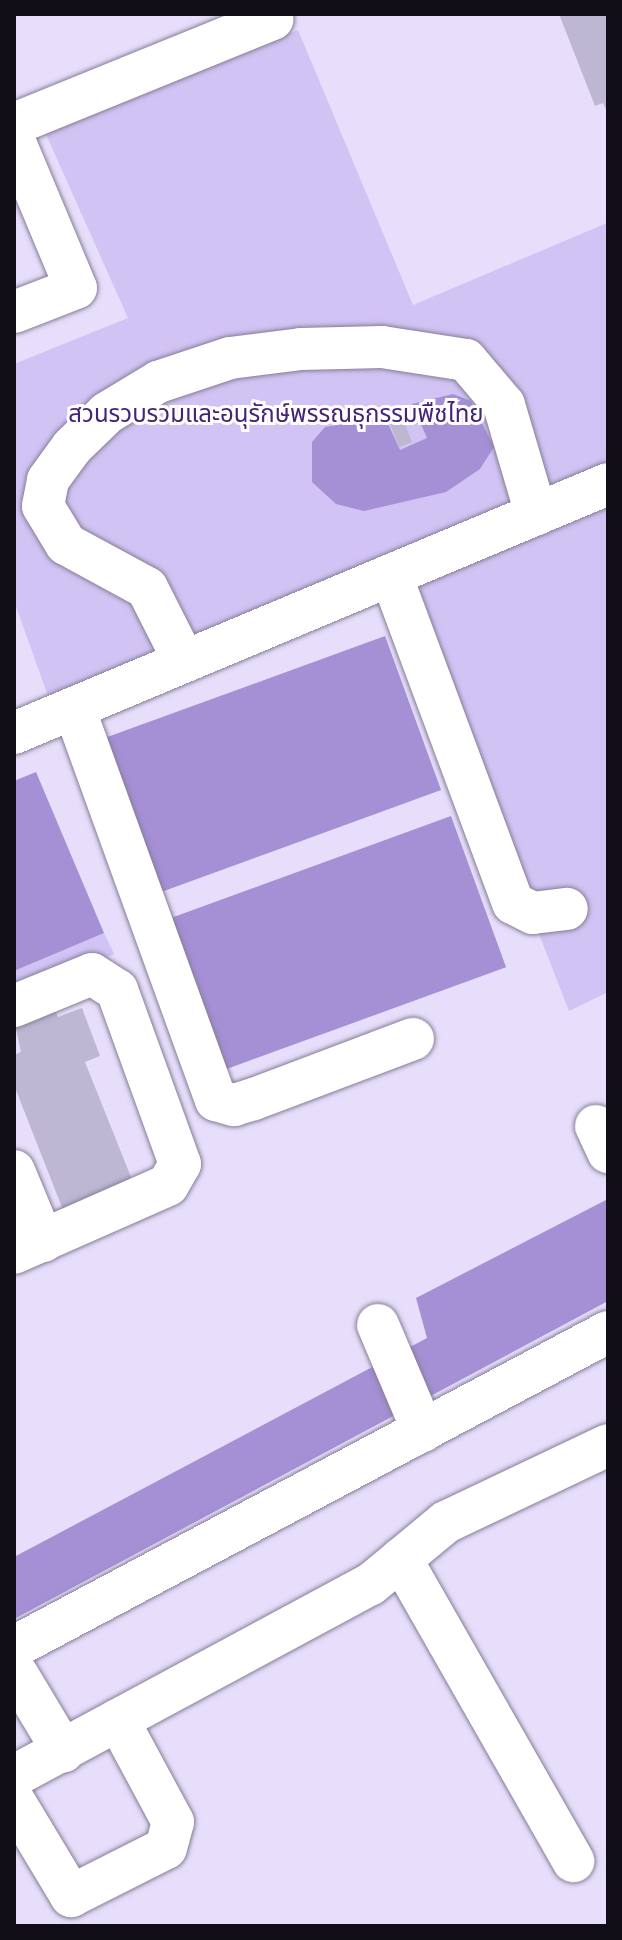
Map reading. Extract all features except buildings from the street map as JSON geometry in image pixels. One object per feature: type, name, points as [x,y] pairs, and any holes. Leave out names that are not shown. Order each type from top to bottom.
[{"type":"lane","points":[[14,124],[272,19],[270,14]]},
{"type":"lane","points":[[14,140],[76,288],[14,312]]},
{"type":"lane","points":[[184,661],[167,616],[147,588],[66,544],[43,506],[48,480],[89,429],[169,377],[230,358],[301,349],[382,347],[466,360],[504,405],[536,514]]},
{"type":"lane","points":[[14,733],[608,484]]},
{"type":"lane","points":[[391,575],[513,903],[533,913],[567,909]]},
{"type":"lane","points":[[74,708],[216,1100],[234,1105],[254,1099],[413,1039]]},
{"type":"lane","points":[[14,1006],[92,974],[117,990],[180,1164],[168,1185],[28,1247],[14,1171]]},
{"type":"lane","points":[[14,1647],[418,1421],[608,1332]]},
{"type":"lane","points":[[384,1338],[418,1421]]},
{"type":"lane","points":[[14,1776],[371,1584],[446,1522],[608,1445]]},
{"type":"lane","points":[[401,1559],[573,1861]]},
{"type":"lane","points":[[14,1669],[63,1751]]},
{"type":"lane","points":[[14,1801],[71,1896],[166,1848],[173,1822],[118,1720]]},
{"type":"green space","name":"สวนรวบรวมและอนุรักษ์พรรณธุกรรมพืชไทย","points":[[298,30],[413,305],[607,223],[608,468],[48,696],[14,601],[14,364],[128,318],[45,132]]},
{"type":"green space","points":[[608,495],[608,992],[569,1011],[402,582]]},
{"type":"green space","points":[[104,933],[114,954],[14,999],[14,971]]},
{"type":"shaded area","points":[[453,394],[471,401],[494,447],[480,469],[446,492],[364,511],[336,504],[312,482],[312,442],[325,427],[385,417],[400,450],[427,438],[412,404]]},
{"type":"shaded area","points":[[385,636],[441,790],[162,892],[106,738]]},
{"type":"shaded area","points":[[36,772],[104,933],[14,971],[14,781]]},
{"type":"shaded area","points":[[451,816],[506,967],[223,1070],[168,919]]},
{"type":"shaded area","points":[[606,1200],[608,1301],[14,1619],[14,1557],[427,1338],[416,1298]]}]
